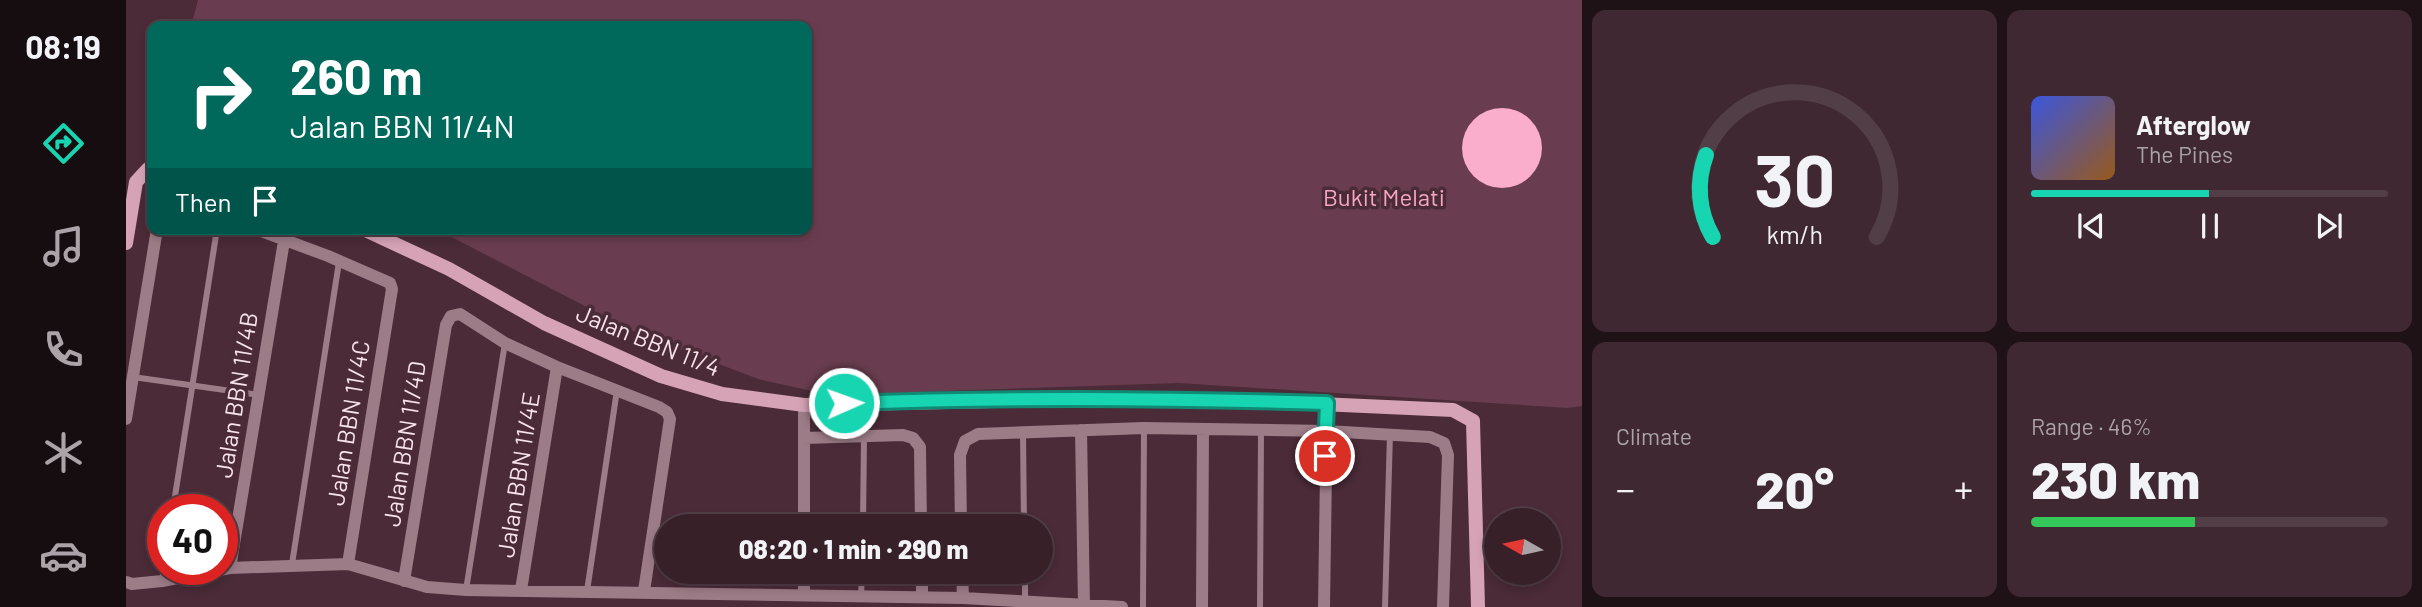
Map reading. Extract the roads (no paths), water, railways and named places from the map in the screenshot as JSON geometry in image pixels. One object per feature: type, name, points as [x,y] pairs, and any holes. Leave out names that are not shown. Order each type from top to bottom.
[{"type":"street","points":[[126,243],[136,182],[147,170]]},
{"type":"street","points":[[126,419],[156,235]]},
{"type":"street","name":"Jalan BBN 11/4B","points":[[238,519],[285,235]]},
{"type":"street","points":[[287,235],[339,261]]},
{"type":"street","name":"Jalan BBN 11/4","points":[[376,235],[449,270],[544,323],[661,376],[722,394],[804,405],[1085,399],[1228,400],[1453,410],[1473,421],[1478,603]]},
{"type":"street","name":"Jalan BBN 11/4C","points":[[339,261],[386,280],[392,289],[348,564]]},
{"type":"street","name":"Jalan BBN 11/4D","points":[[404,581],[446,325],[451,316],[460,314],[505,343]]},
{"type":"street","points":[[505,343],[667,412],[670,419],[644,591]]},
{"type":"street","name":"Jalan BBN 11/4E","points":[[522,590],[557,367]]},
{"type":"street","points":[[1324,607],[1327,403]]},
{"type":"street","points":[[804,405],[804,514]]},
{"type":"street","points":[[961,514],[960,455],[965,441],[978,434],[1144,428],[1326,431],[1430,437],[1444,443],[1448,455],[1443,607]]},
{"type":"street","points":[[1202,607],[1203,429]]},
{"type":"street","points":[[1081,430],[1084,605]]},
{"type":"street","points":[[804,438],[902,435],[913,438],[920,447],[921,514]]},
{"type":"street","points":[[238,567],[348,564],[427,587],[467,590],[963,598],[1122,607]]},
{"type":"street","points":[[126,582],[132,584],[147,580]]},
{"type":"street","points":[[804,584],[804,594]]},
{"type":"street","points":[[922,584],[922,597]]},
{"type":"street","points":[[962,584],[963,598]]},
{"type":"lane","points":[[175,494],[216,235]]},
{"type":"lane","points":[[292,564],[339,261]]},
{"type":"lane","points":[[467,590],[505,343]]},
{"type":"lane","points":[[133,377],[258,395]]},
{"type":"lane","points":[[587,591],[617,390]]},
{"type":"lane","points":[[1143,607],[1144,428]]},
{"type":"lane","points":[[1260,607],[1261,430]]},
{"type":"lane","points":[[1023,431],[1024,514]]},
{"type":"lane","points":[[1385,607],[1390,434]]},
{"type":"lane","points":[[863,514],[864,436]]},
{"type":"lane","points":[[862,584],[862,596]]},
{"type":"lane","points":[[1025,584],[1025,602]]},
{"type":"park label","name":"Bukit Melati","points":[[1384,198]]}]
